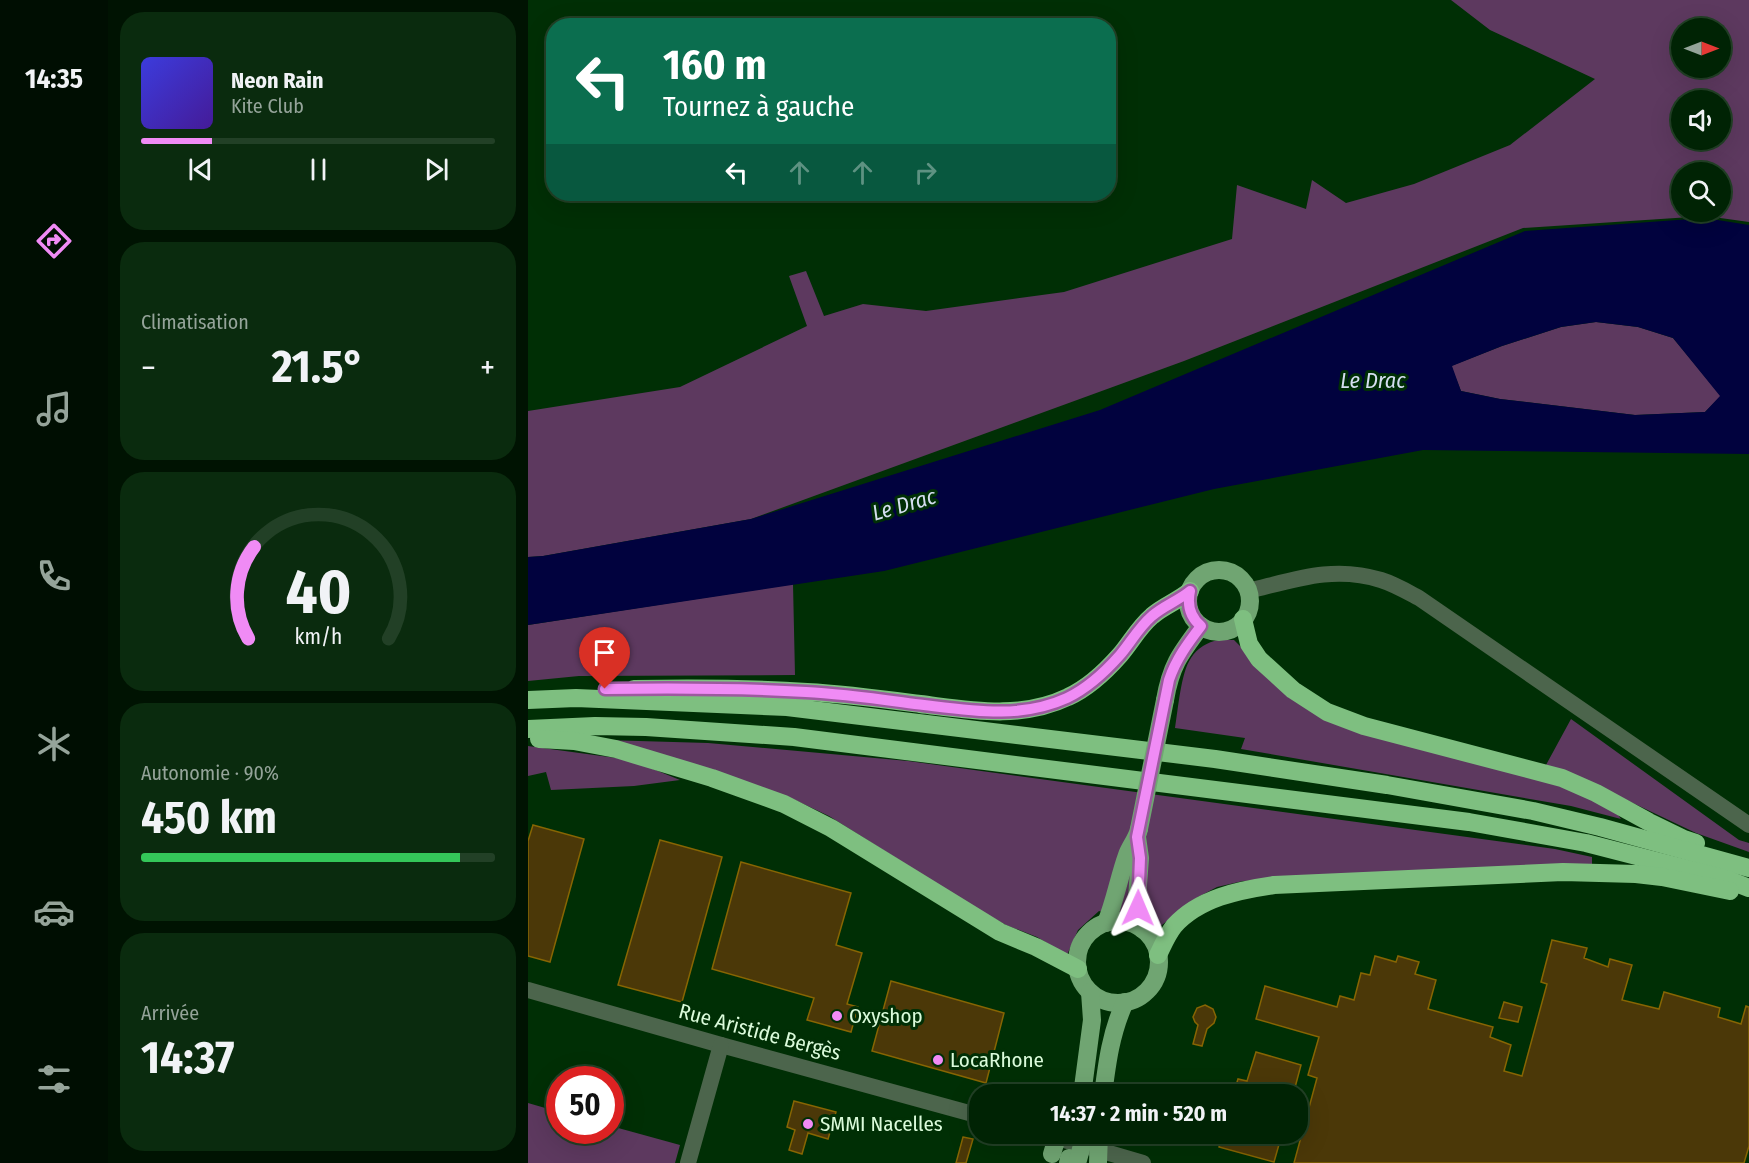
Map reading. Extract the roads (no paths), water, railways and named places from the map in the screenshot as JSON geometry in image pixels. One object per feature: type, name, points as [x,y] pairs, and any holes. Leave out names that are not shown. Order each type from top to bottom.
[{"type":"highway","points":[[576,698],[605,689],[736,689],[808,692],[985,711],[1030,710],[1069,697],[1095,681],[1152,616],[1190,591]]},
{"type":"highway","points":[[1244,619],[1249,644],[1259,659],[1293,690],[1327,712],[1374,729],[1562,778],[1596,793],[1648,822],[1684,839],[1708,847],[1724,861]]},
{"type":"highway","points":[[528,700],[576,698],[787,707],[1215,759],[1388,785],[1533,811],[1749,868]]},
{"type":"highway","points":[[528,729],[595,726],[646,727],[795,737],[1469,822],[1586,843],[1726,879],[1749,890]]},
{"type":"highway","points":[[528,739],[574,741],[616,749],[711,778],[784,804],[831,828],[1000,932],[1036,946],[1078,969]]},
{"type":"highway","points":[[1158,955],[1175,925],[1193,911],[1220,897],[1252,888],[1274,885],[1607,872],[1662,877],[1724,891],[1749,890]]},
{"type":"main road","points":[[1219,570],[1231,573],[1242,580],[1248,591],[1249,606],[1244,619],[1238,625],[1224,631],[1216,632],[1201,626],[1190,611],[1188,598],[1190,591],[1196,580],[1206,573],[1219,570]]},
{"type":"main road","points":[[1106,923],[1128,853],[1138,833],[1172,670],[1201,626]]},
{"type":"main road","points":[[1138,833],[1140,858],[1137,898],[1142,929]]},
{"type":"main road","points":[[1125,922],[1142,929],[1153,941],[1158,955],[1158,969],[1153,983],[1144,994],[1131,1001],[1106,1001],[1090,992],[1082,981],[1078,969],[1078,954],[1083,941],[1093,930],[1106,923],[1125,922]]},
{"type":"main road","points":[[1084,1084],[1092,1020],[1090,992]]},
{"type":"main road","points":[[1100,1084],[1115,1023],[1125,1002]]},
{"type":"main road","points":[[1075,1084],[1091,1033]]},
{"type":"main road","points":[[1104,1084],[1106,1064]]},
{"type":"main road","points":[[1061,1144],[1065,1160]]},
{"type":"main road","points":[[1065,1160],[1071,1144]]},
{"type":"main road","points":[[1065,1160],[1077,1144]]},
{"type":"main road","points":[[1098,1163],[1099,1144]]},
{"type":"street","points":[[1248,591],[1317,574],[1333,573],[1365,576],[1400,588],[1432,607],[1749,825]]},
{"type":"street","name":"Rue Aristide Bergès","points":[[528,990],[969,1113]]},
{"type":"street","points":[[688,1163],[721,1045]]},
{"type":"street","points":[[1078,1144],[1143,1163]]},
{"type":"water","name":"Le Drac","points":[[1671,220],[1730,222],[1749,225],[1749,454],[1423,450],[1214,489],[884,571],[528,625],[528,557],[751,519],[1100,410],[1525,231]],"holes":[[[1596,322],[1638,327],[1673,338],[1720,396],[1705,412],[1635,415],[1500,399],[1461,391],[1452,366],[1502,346],[1561,327]]]},
{"type":"place","name":"Oxyshop","points":[[837,1016]]},
{"type":"place","name":"LocaRhone","points":[[938,1060]]},
{"type":"place","name":"SMMI Nacelles","points":[[808,1124]]}]
